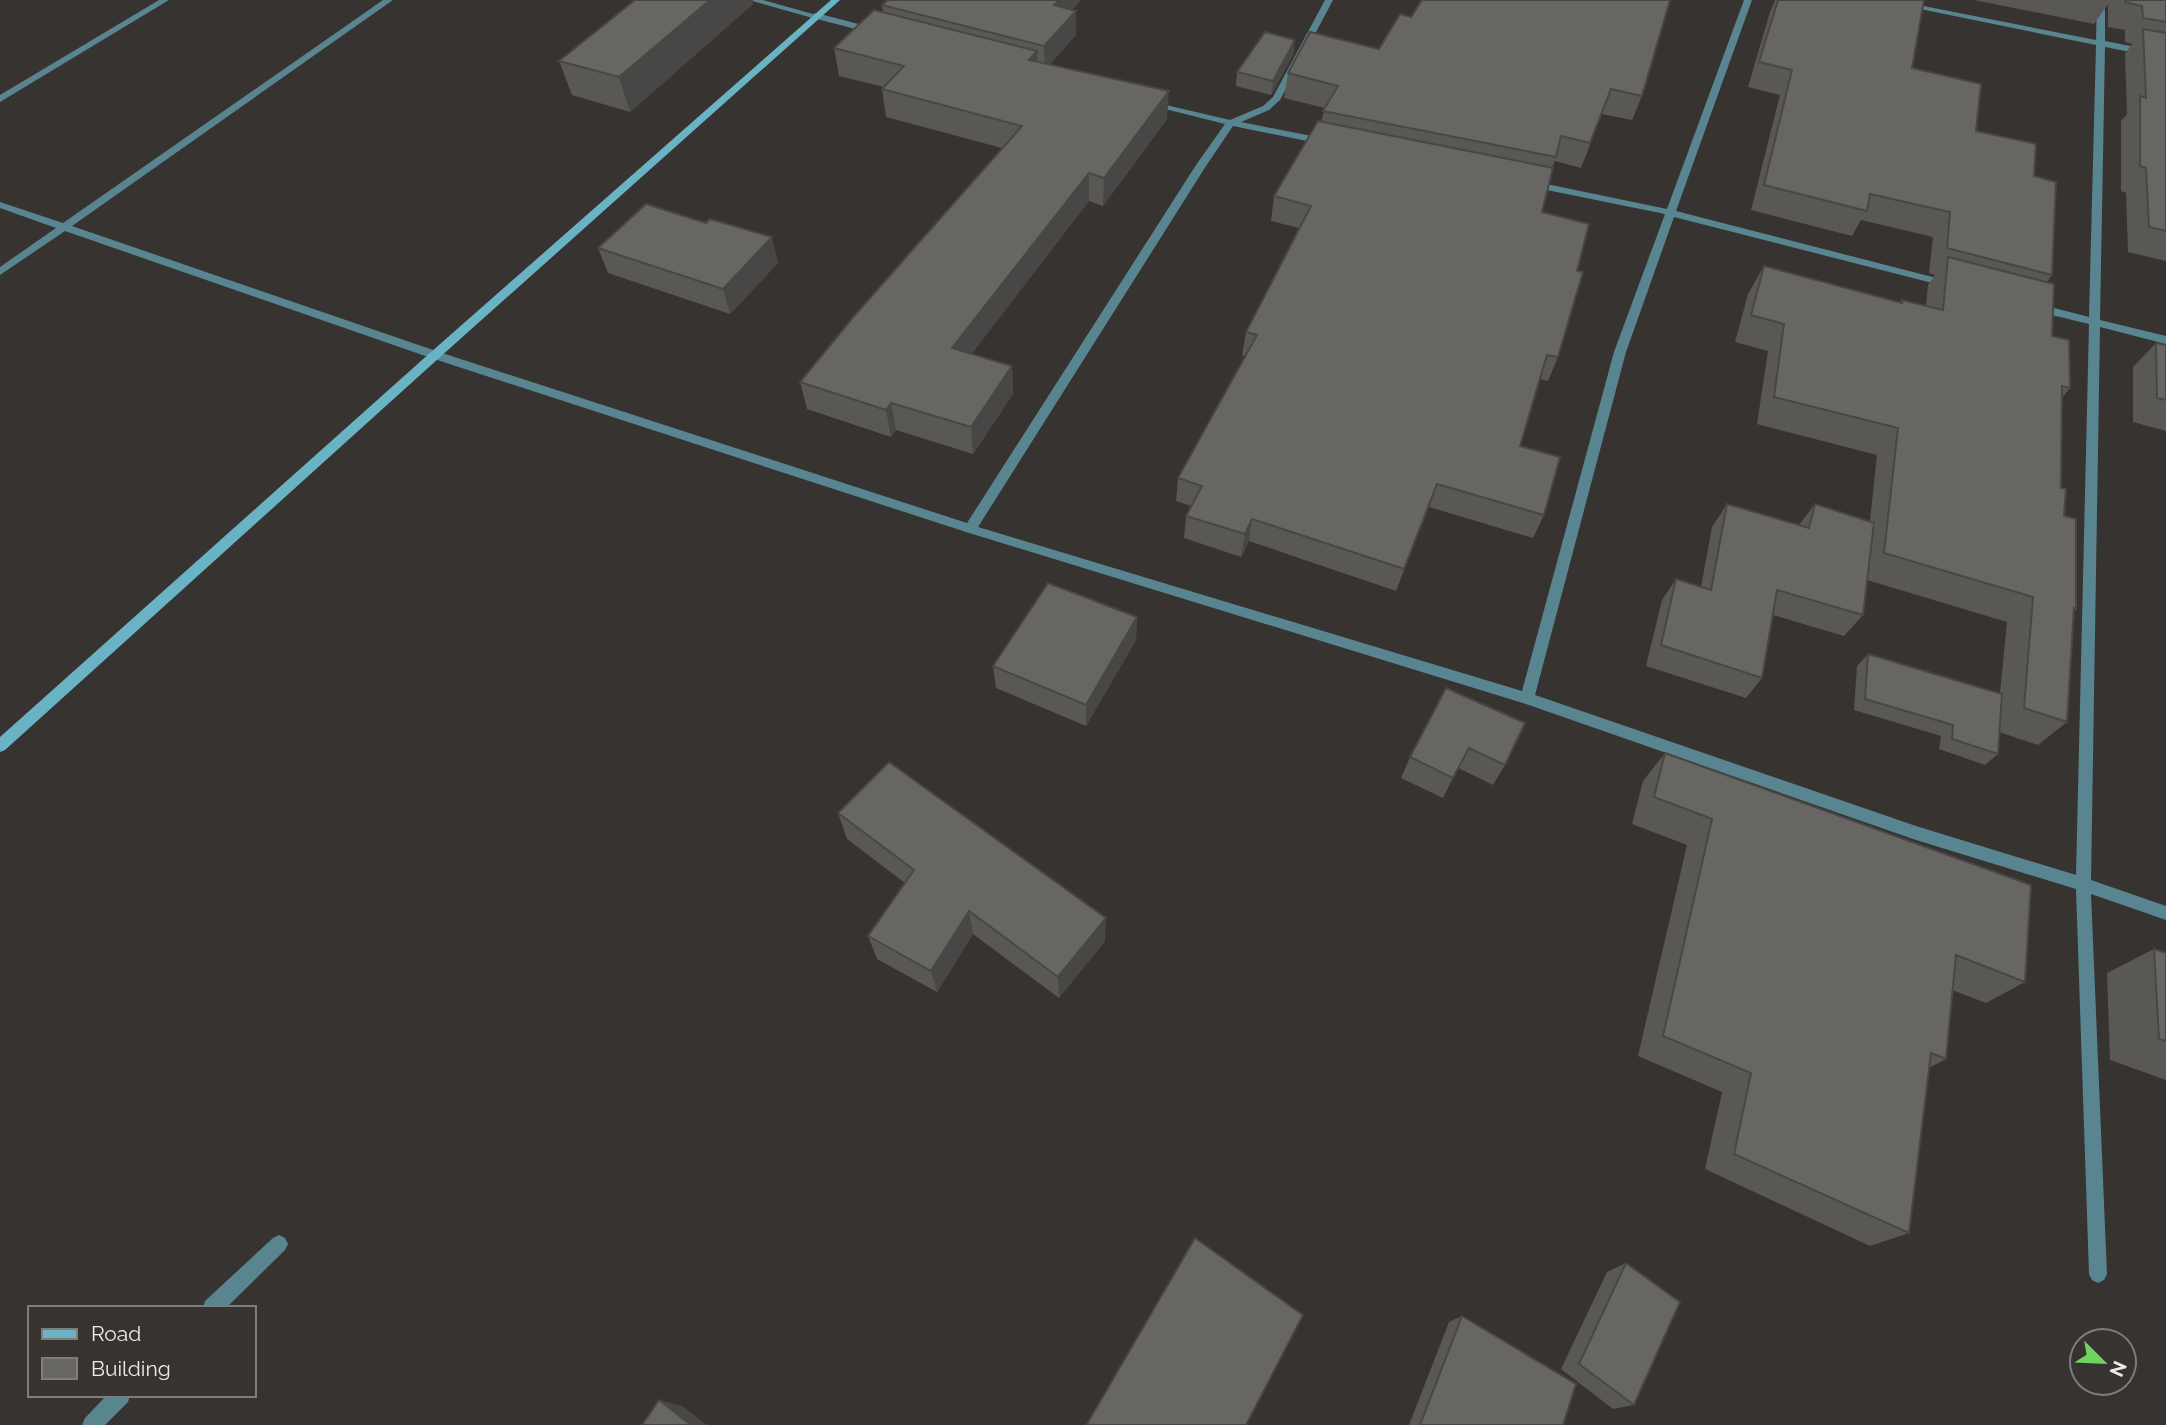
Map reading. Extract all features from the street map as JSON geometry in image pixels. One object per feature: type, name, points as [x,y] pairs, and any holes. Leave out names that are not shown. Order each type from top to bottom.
[{"type":"main road","points":[[0,747],[435,355],[836,0]]},
{"type":"street","points":[[0,99],[165,0]]},
{"type":"street","points":[[0,272],[65,229],[388,0]]},
{"type":"street","points":[[753,0],[883,33]]},
{"type":"street","points":[[970,530],[1201,165],[1231,123],[1266,108],[1277,98],[1329,0]]},
{"type":"street","points":[[1527,698],[1620,352],[1673,213],[1748,0]]},
{"type":"street","points":[[1880,0],[2166,56]]},
{"type":"street","points":[[2098,1274],[2082,884],[2101,0]]},
{"type":"street","points":[[1138,99],[1231,123],[1338,145]]},
{"type":"street","points":[[1526,183],[1673,213],[1962,288]]},
{"type":"street","points":[[0,205],[435,355],[970,530],[1527,698],[1916,833],[2082,884],[2166,914]]},
{"type":"street","points":[[2028,305],[2166,340]]},
{"type":"street","points":[[214,1306],[279,1244]]},
{"type":"street","points":[[92,1425],[119,1397]]},
{"type":"building","points":[[635,0],[710,0],[619,77],[559,61]]},
{"type":"building","points":[[888,0],[1059,0],[1054,5],[1076,11],[1044,46],[882,5]]},
{"type":"building","points":[[1422,0],[1670,0],[1642,96],[1611,89],[1590,143],[1561,136],[1556,157],[1323,111],[1338,86],[1288,73],[1310,32],[1379,49],[1400,14],[1411,17]]},
{"type":"building","points":[[1778,0],[1924,0],[1912,68],[1981,84],[1976,131],[2036,144],[2034,176],[2056,182],[2052,275],[1947,248],[1950,212],[1870,194],[1867,211],[1764,185],[1792,70],[1759,62]]},
{"type":"building","points":[[2125,0],[2166,0],[2166,22],[2143,18],[2142,6]]},
{"type":"building","points":[[874,10],[1037,51],[1029,60],[1169,91],[1104,178],[1089,173],[952,348],[1012,366],[971,427],[891,403],[886,410],[800,382],[855,315],[1022,126],[882,89],[904,66],[834,48]]},
{"type":"building","points":[[2143,29],[2166,33],[2166,231],[2149,227],[2146,168],[2140,166],[2140,96],[2146,98]]},
{"type":"building","points":[[1265,32],[1295,40],[1273,81],[1237,72]]},
{"type":"building","points":[[1318,121],[1553,168],[1542,212],[1589,224],[1577,271],[1583,272],[1558,357],[1547,355],[1520,446],[1560,457],[1544,515],[1437,484],[1404,569],[1252,519],[1245,534],[1186,516],[1202,486],[1178,478],[1257,335],[1246,332],[1311,206],[1274,196]]},
{"type":"building","points":[[646,204],[706,223],[710,219],[772,237],[723,289],[598,248]]},
{"type":"building","points":[[1948,257],[2054,284],[2052,336],[2069,340],[2070,388],[2062,386],[2061,488],[2066,489],[2064,516],[2076,519],[2076,609],[2074,608],[2067,722],[2024,708],[2033,597],[1884,553],[1898,428],[1774,397],[1784,324],[1751,315],[1764,266],[1902,303],[1902,300],[1943,310]]},
{"type":"building","points":[[2156,343],[2166,345],[2166,400],[2157,398]]},
{"type":"building","points":[[1727,504],[1809,528],[1815,504],[1874,523],[1863,615],[1777,590],[1762,678],[1661,645],[1676,579],[1711,590]]},
{"type":"building","points":[[1048,583],[1137,617],[1086,705],[993,666]]},
{"type":"building","points":[[1868,654],[2002,694],[1998,754],[1952,739],[1953,725],[1865,699]]},
{"type":"building","points":[[1446,688],[1525,723],[1505,765],[1469,748],[1453,778],[1410,757]]},
{"type":"building","points":[[1665,753],[2031,885],[2025,982],[1956,955],[1946,1059],[1931,1053],[1909,1233],[1734,1154],[1751,1073],[1663,1036],[1712,819],[1654,797]]},
{"type":"building","points":[[889,762],[1106,918],[1058,977],[969,911],[931,971],[868,936],[914,870],[838,813]]},
{"type":"building","points":[[2154,949],[2166,953],[2166,1041],[2159,1039]]},
{"type":"building","points":[[1195,1238],[1303,1315],[1246,1425],[1087,1424]]},
{"type":"building","points":[[1626,1263],[1680,1302],[1634,1405],[1579,1364]]},
{"type":"building","points":[[1462,1316],[1576,1384],[1563,1425],[1420,1425]]},
{"type":"building","points":[[659,1400],[691,1425],[642,1425]]}]
